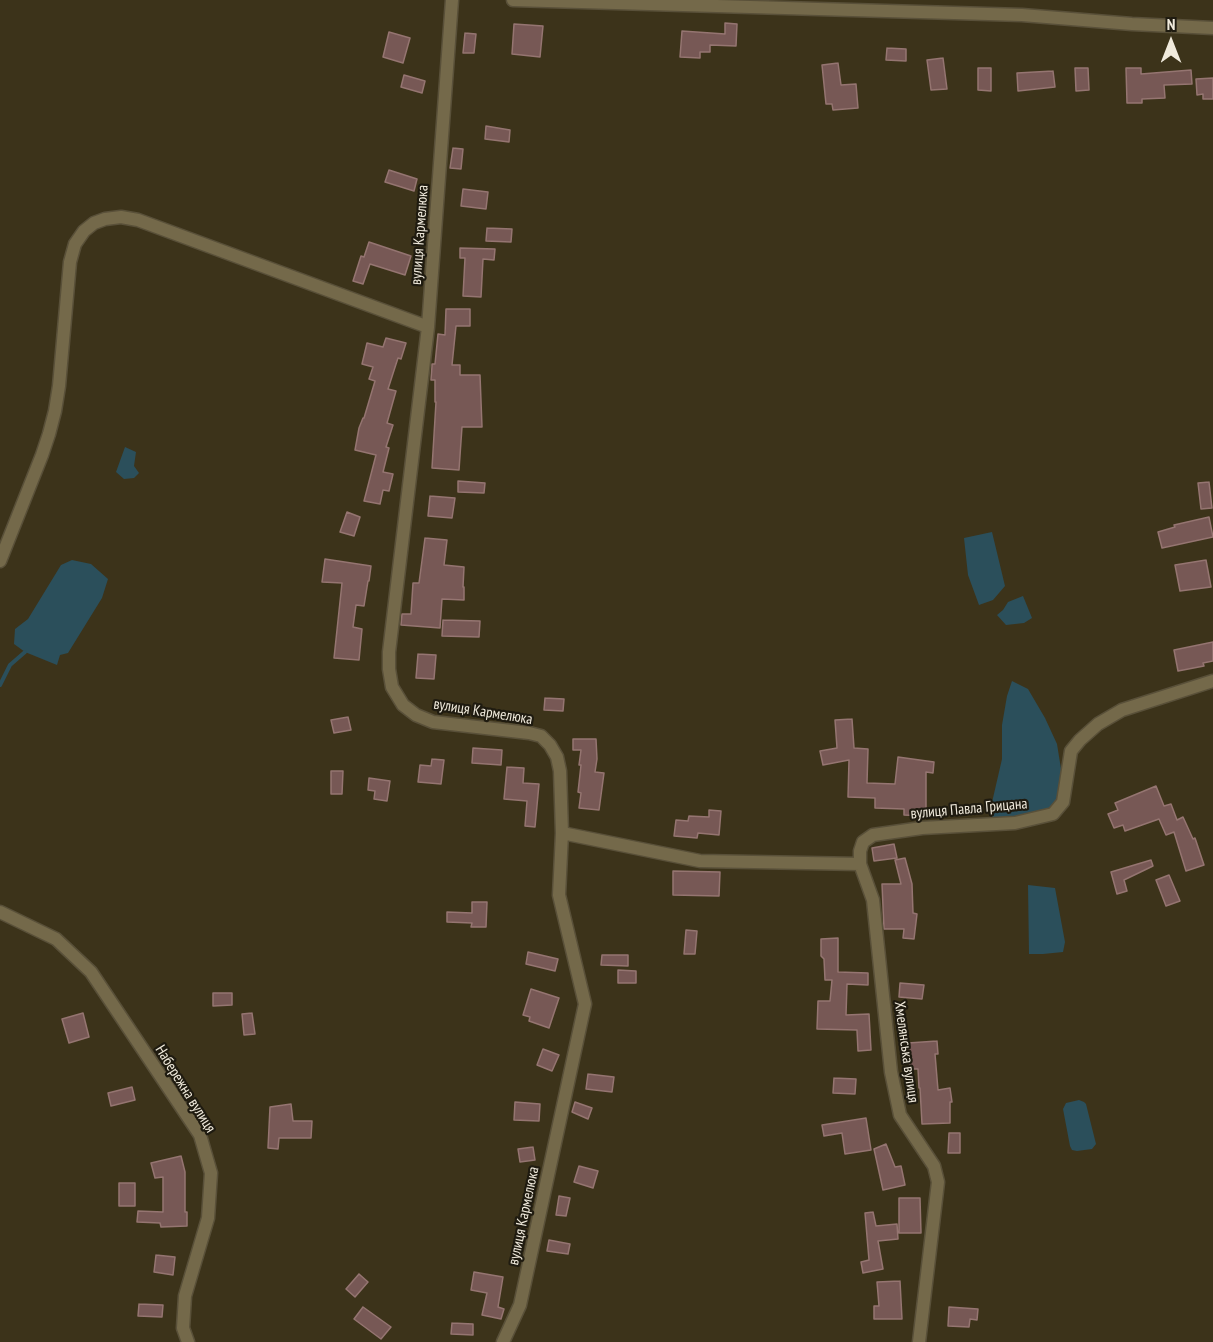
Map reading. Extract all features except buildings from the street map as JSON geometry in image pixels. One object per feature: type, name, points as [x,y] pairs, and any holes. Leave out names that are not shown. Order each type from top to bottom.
[{"type":"street","name":"вулиця Кармелюка","points":[[452,0],[428,327],[389,652],[389,669],[392,687],[403,705],[416,716],[433,722],[540,736],[557,756],[560,771],[562,832],[559,895],[585,1004],[520,1305],[503,1342]]},
{"type":"street","points":[[513,0],[1022,15],[1213,28]]},
{"type":"street","points":[[0,561],[49,434],[59,386],[70,262],[75,244],[84,231],[94,223],[121,217],[138,220],[428,327]]},
{"type":"street","name":"вулиця Павла Грицана","points":[[860,864],[863,842],[873,835],[922,828],[1015,823],[1053,814],[1063,802],[1071,751],[1098,724],[1122,710],[1213,681]]},
{"type":"street","points":[[562,832],[700,861],[860,864]]},
{"type":"street","name":"Хмелянська вулиця","points":[[860,864],[873,900],[891,1072],[900,1115],[934,1166],[938,1182],[919,1342]]},
{"type":"street","name":"Набережна вулиця","points":[[0,912],[56,939],[91,972],[200,1135],[211,1173],[208,1218],[185,1296],[183,1329],[188,1342]]},
{"type":"water","points":[[125,447],[136,452],[134,466],[139,473],[134,478],[124,479],[116,472]]},
{"type":"water","points":[[992,532],[1005,586],[993,600],[979,605],[968,575],[964,538]]},
{"type":"water","points":[[72,560],[91,564],[108,579],[102,598],[68,653],[60,655],[57,665],[25,652],[14,644],[15,629],[28,619],[61,565]]},
{"type":"water","points":[[1023,596],[1032,618],[1024,623],[1006,625],[997,615],[1008,602]]},
{"type":"water","points":[[1012,681],[1028,689],[1045,718],[1057,744],[1062,775],[1056,801],[1045,815],[993,819],[990,811],[1002,759],[1002,725]]},
{"type":"water","points":[[1028,885],[1055,888],[1065,942],[1063,952],[1029,954]]},
{"type":"water","points":[[1079,1100],[1086,1104],[1096,1144],[1092,1149],[1077,1151],[1072,1150],[1070,1146],[1063,1109],[1066,1103]]},
{"type":"waterway","points":[[0,685],[10,665],[25,652]]}]
